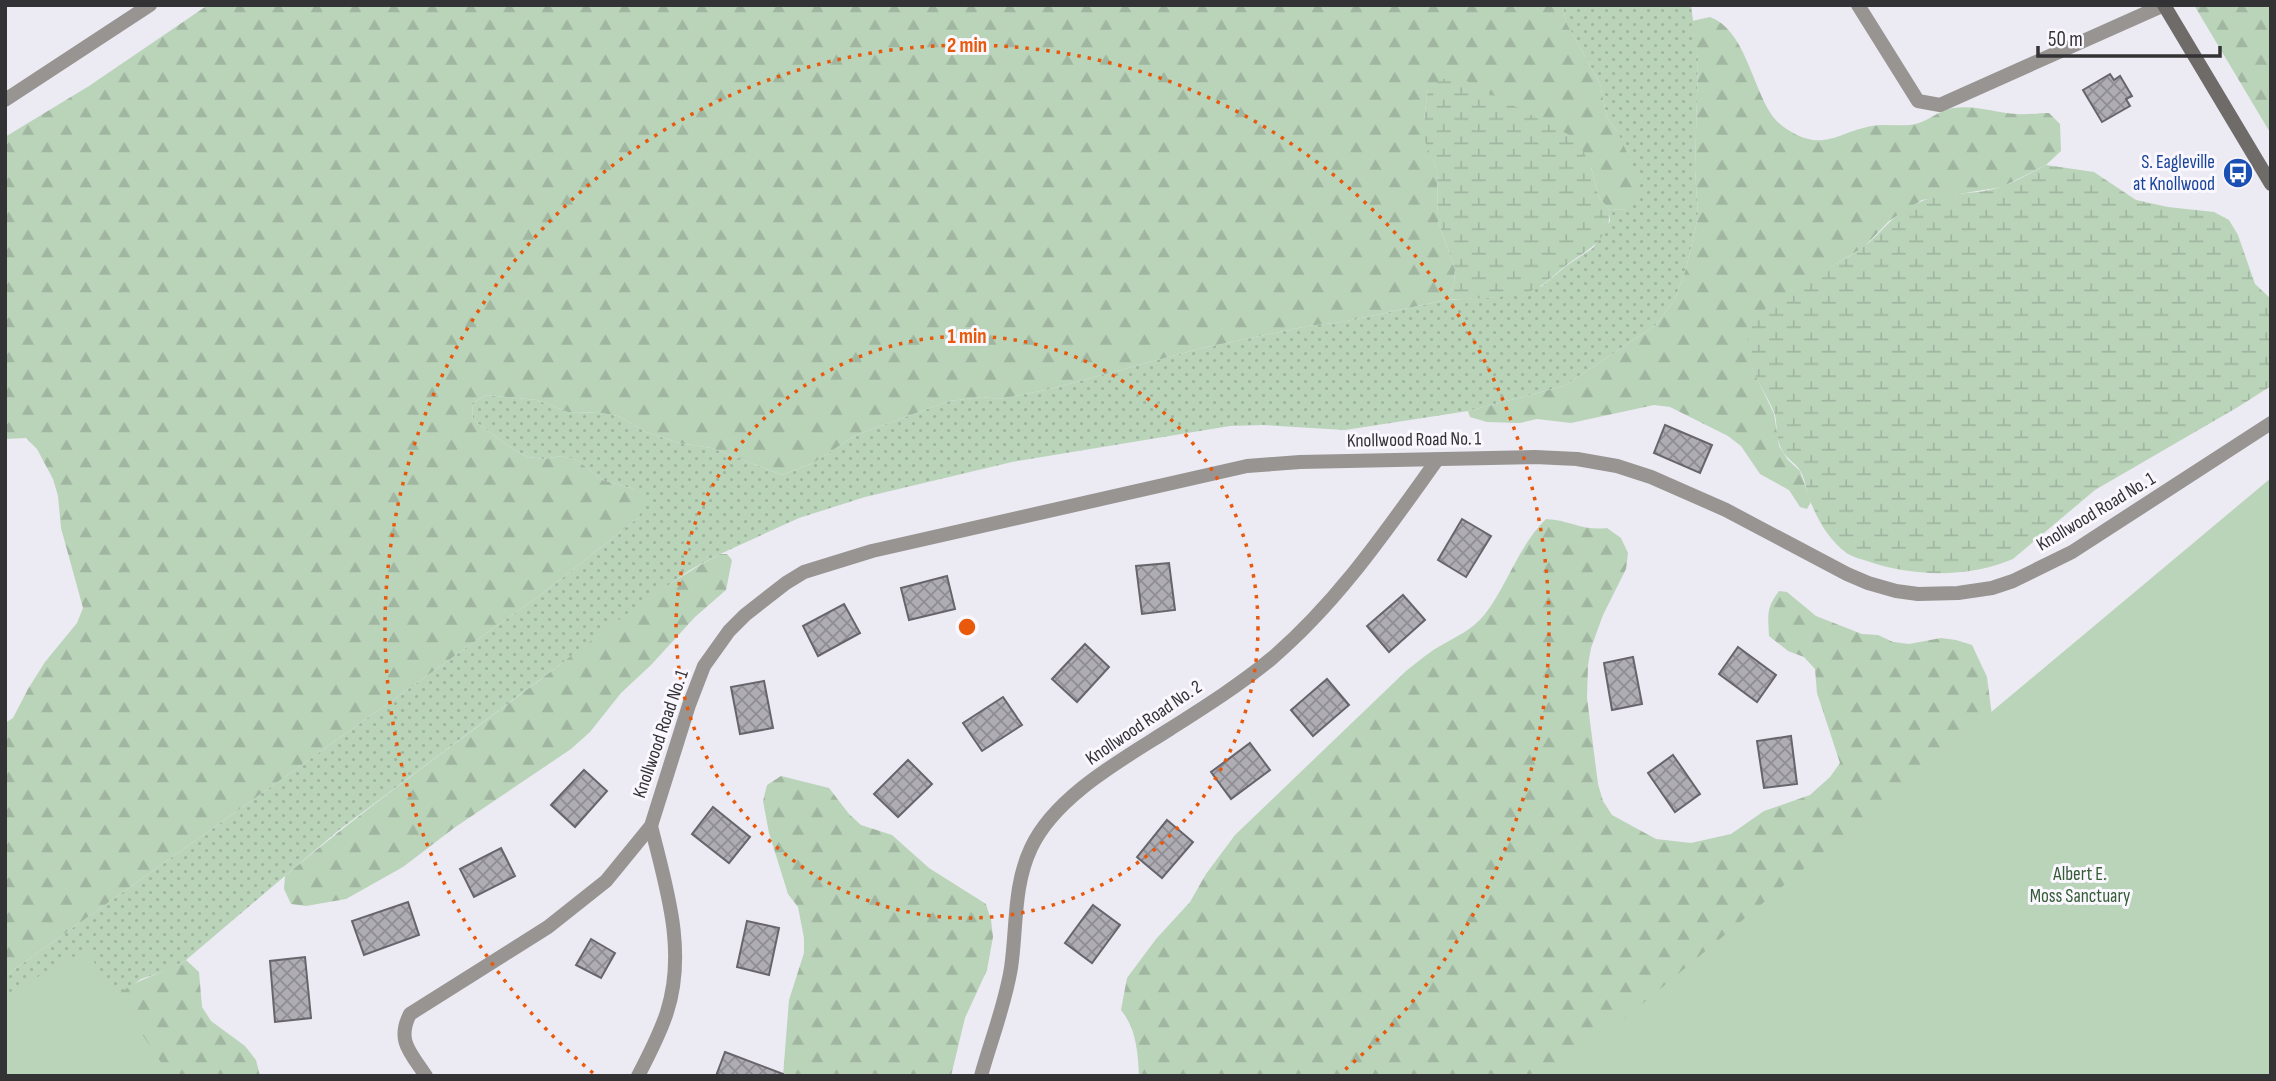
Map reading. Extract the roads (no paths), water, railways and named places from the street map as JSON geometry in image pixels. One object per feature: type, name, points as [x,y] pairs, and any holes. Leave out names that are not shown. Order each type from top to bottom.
[{"type":"main road","points":[[2164,5],[2271,184]]},
{"type":"street","points":[[5,100],[150,5]]},
{"type":"street","points":[[1858,5],[1918,101],[1940,106],[2164,5]]},
{"type":"street","name":"Knollwood Road No. 1","points":[[426,1076],[408,1050],[403,1037],[410,1014],[504,956],[579,904],[621,865],[651,826],[704,666],[729,631],[745,615],[804,572],[872,551],[975,526],[1247,466],[1300,462],[1535,457],[1577,459],[1617,466],[1651,477],[1726,510],[1868,583],[1896,591],[1940,595],[1992,588],[2065,556],[2271,423]]},
{"type":"street","name":"Knollwood Road No. 2","points":[[981,1076],[1011,968],[1015,909],[1021,878],[1031,848],[1041,831],[1072,798],[1106,768],[1257,670],[1299,635],[1356,573],[1437,460]]},
{"type":"street","name":"Knollwood Road No. 1","points":[[638,1076],[667,1013],[676,970],[676,948],[668,897],[651,826]]},
{"type":"place","name":"S. Eagleville at Knollwood","points":[[2238,173]]},
{"type":"park label","name":"Albert E. Moss Sanctuary","points":[[2080,885]]}]
